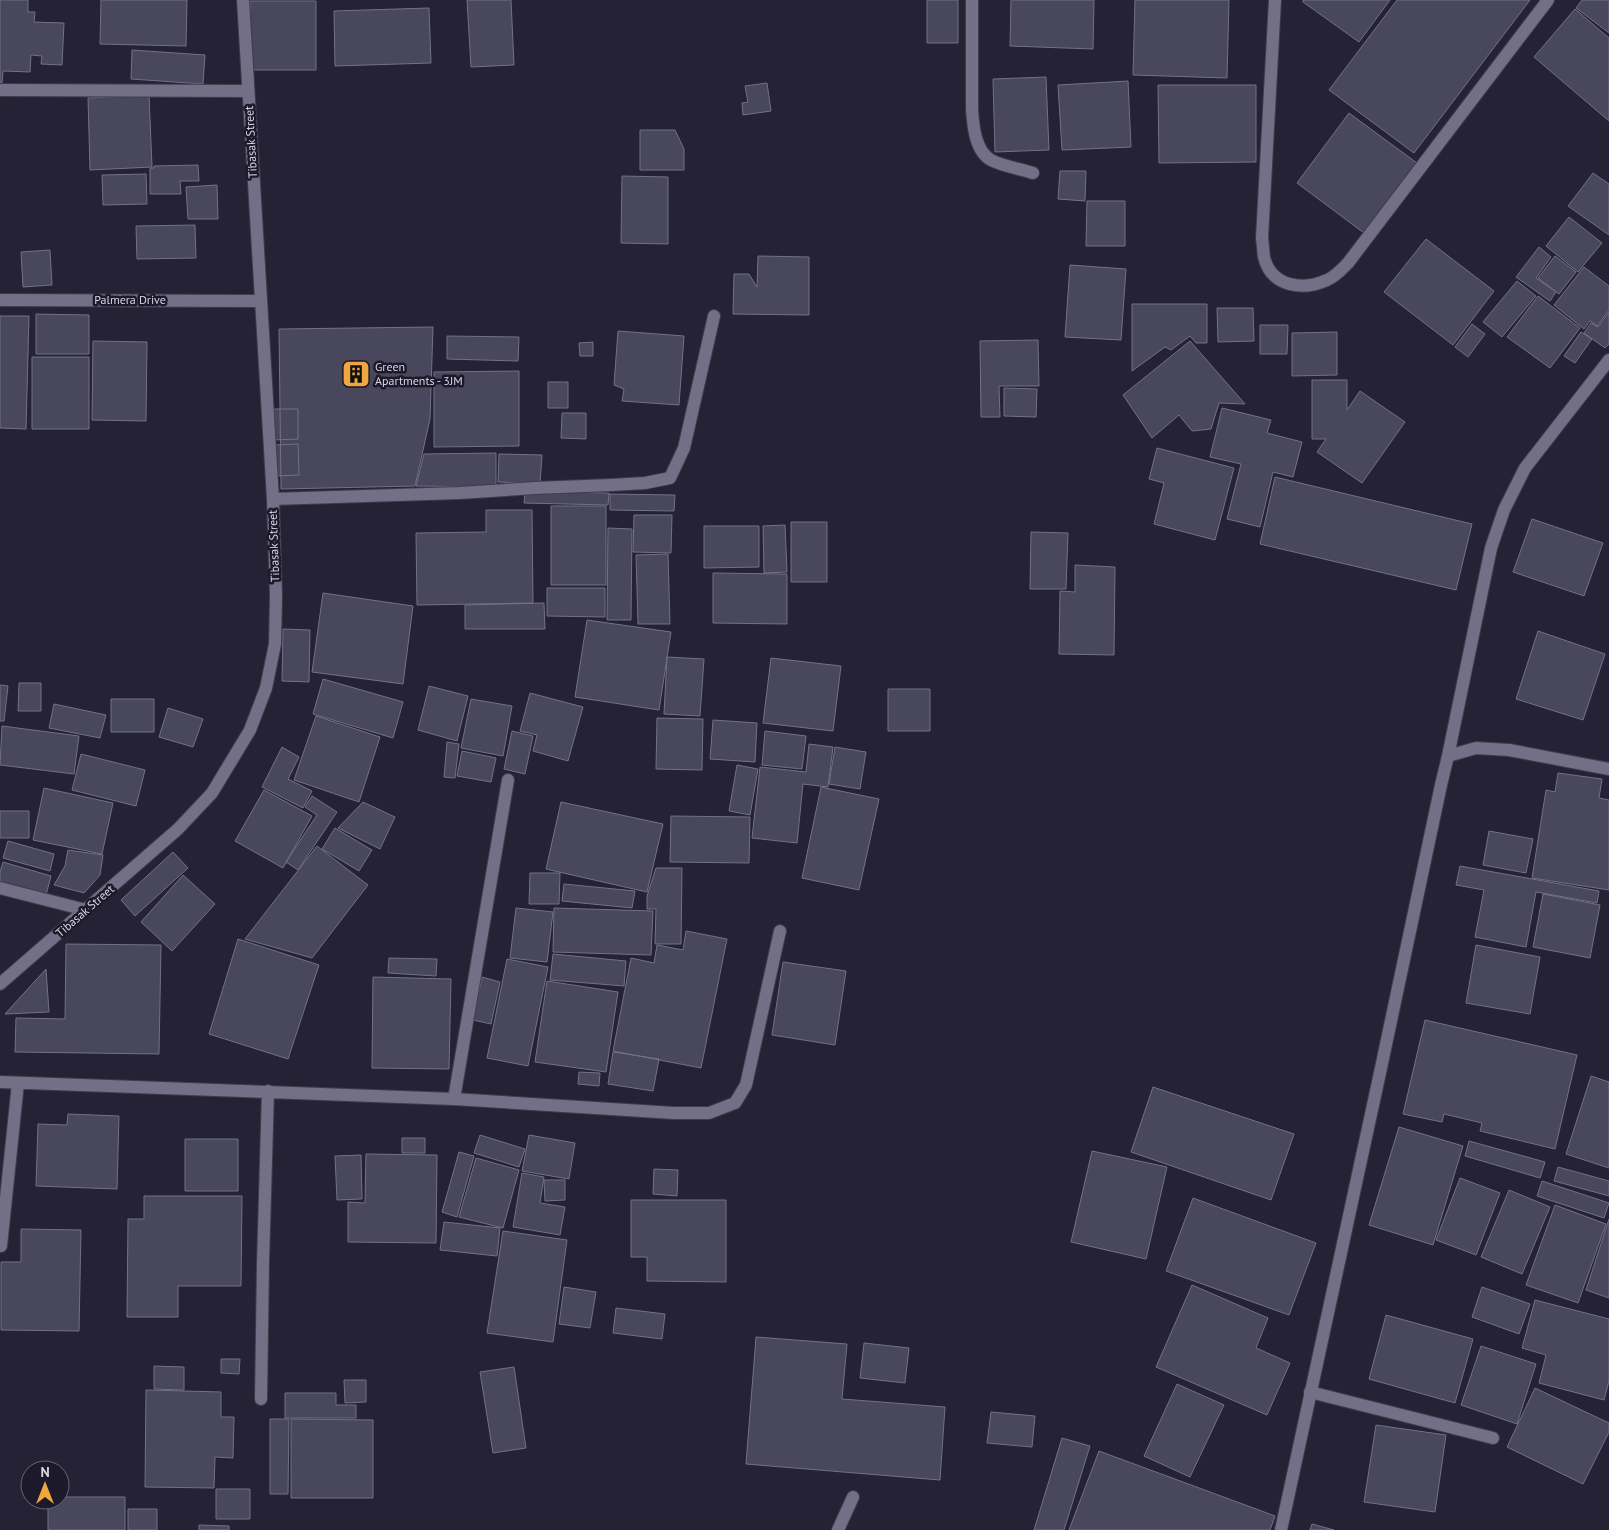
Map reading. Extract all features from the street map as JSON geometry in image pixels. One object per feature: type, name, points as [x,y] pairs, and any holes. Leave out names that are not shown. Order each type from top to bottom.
[{"type":"street","name":"Tibasak Street","points":[[0,984],[178,829],[212,793],[250,730],[266,688],[275,644],[276,596],[273,499],[243,0]]},
{"type":"street","points":[[972,0],[972,109],[973,128],[978,144],[990,160],[1033,172]]},
{"type":"street","points":[[1275,0],[1262,238],[1264,259],[1275,278],[1288,285],[1307,286],[1328,280],[1348,263],[1548,0]]},
{"type":"street","points":[[0,90],[248,91]]},
{"type":"street","name":"Palmera Drive","points":[[0,300],[260,300]]},
{"type":"street","points":[[273,499],[459,493],[611,485],[645,483],[670,478],[684,448],[714,316]]},
{"type":"street","points":[[1281,1530],[1491,548],[1504,510],[1524,468],[1609,360]]},
{"type":"street","points":[[1448,756],[1476,748],[1509,750],[1609,769]]},
{"type":"street","points":[[454,1099],[508,780]]},
{"type":"street","points":[[0,888],[86,910]]},
{"type":"street","points":[[0,1082],[268,1091],[454,1099],[674,1112],[709,1112],[735,1103],[746,1085],[780,931]]},
{"type":"street","points":[[1,1246],[18,1083]]},
{"type":"street","points":[[261,1399],[268,1091]]},
{"type":"street","points":[[1310,1392],[1493,1438]]},
{"type":"street","points":[[838,1530],[854,1497]]},
{"type":"building","points":[[0,0],[28,0],[28,12],[35,12],[34,22],[64,23],[62,65],[41,64],[42,56],[31,55],[30,72],[3,71],[2,83],[0,82]]},
{"type":"building","points":[[101,0],[187,0],[186,46],[100,44]]},
{"type":"building","points":[[467,0],[511,0],[514,65],[471,67]]},
{"type":"building","points":[[927,0],[958,0],[958,43],[927,43]]},
{"type":"building","points":[[1011,0],[1094,0],[1093,49],[1010,46]]},
{"type":"building","points":[[1135,0],[1229,0],[1227,78],[1133,75]]},
{"type":"building","points":[[1303,0],[1390,0],[1359,42],[1303,2]]},
{"type":"building","points":[[1397,0],[1530,0],[1414,153],[1329,90]]},
{"type":"building","points":[[1582,0],[1609,0],[1609,33],[1576,8]]},
{"type":"building","points":[[250,1],[316,1],[316,70],[250,70]]},
{"type":"building","points":[[429,8],[431,63],[335,66],[334,11]]},
{"type":"building","points":[[1575,9],[1609,38],[1609,121],[1534,57]]},
{"type":"building","points":[[132,50],[205,55],[203,84],[131,79]]},
{"type":"building","points":[[1046,77],[1049,150],[995,152],[993,79]]},
{"type":"building","points":[[1128,81],[1131,147],[1062,150],[1058,85]]},
{"type":"building","points":[[767,83],[771,111],[743,115],[742,103],[748,102],[745,86]]},
{"type":"building","points":[[1158,85],[1256,85],[1256,162],[1159,163]]},
{"type":"building","points":[[149,95],[152,167],[90,170],[88,98]]},
{"type":"building","points":[[1349,113],[1417,163],[1364,233],[1297,183]]},
{"type":"building","points":[[640,130],[675,130],[684,149],[684,170],[640,170]]},
{"type":"building","points":[[198,165],[199,181],[180,181],[181,194],[150,194],[150,168],[154,168],[154,166]]},
{"type":"building","points":[[1060,171],[1086,171],[1085,201],[1058,199]]},
{"type":"building","points":[[1593,173],[1609,184],[1609,235],[1568,206]]},
{"type":"building","points":[[146,174],[147,204],[103,205],[102,175]]},
{"type":"building","points":[[622,176],[668,177],[668,244],[621,243]]},
{"type":"building","points":[[217,185],[218,219],[188,219],[186,187]]},
{"type":"building","points":[[1087,201],[1125,201],[1125,246],[1086,246]]},
{"type":"building","points":[[1569,217],[1602,243],[1578,272],[1546,246]]},
{"type":"building","points":[[195,225],[196,258],[137,259],[136,226]]},
{"type":"building","points":[[1426,239],[1494,291],[1453,345],[1384,292]]},
{"type":"building","points":[[1539,247],[1551,257],[1536,278],[1556,292],[1550,301],[1516,277]]},
{"type":"building","points":[[50,250],[52,285],[23,287],[21,252]]},
{"type":"building","points":[[758,256],[809,257],[809,315],[733,314],[734,274],[749,274],[757,287]]},
{"type":"building","points":[[1555,256],[1576,272],[1559,294],[1538,278]]},
{"type":"building","points":[[1070,265],[1126,269],[1121,340],[1065,337]]},
{"type":"building","points":[[1584,267],[1609,286],[1609,310],[1597,326],[1590,321],[1584,329],[1554,305]]},
{"type":"building","points":[[1517,281],[1536,296],[1502,337],[1483,322]]},
{"type":"building","points":[[1538,296],[1580,328],[1550,368],[1507,337]]},
{"type":"building","points":[[1132,304],[1207,304],[1207,343],[1196,343],[1190,336],[1171,350],[1165,347],[1132,371]]},
{"type":"building","points":[[1217,308],[1253,308],[1254,341],[1218,342]]},
{"type":"building","points":[[1609,312],[1609,344],[1605,348],[1584,333],[1591,323],[1598,327]]},
{"type":"building","points":[[36,314],[89,315],[89,354],[36,354]]},
{"type":"building","points":[[0,316],[29,316],[26,429],[0,428]]},
{"type":"building","points":[[1472,324],[1485,334],[1468,357],[1455,347]]},
{"type":"building","points":[[1260,325],[1288,325],[1287,354],[1260,354]]},
{"type":"building","name":"Green Apartments - 3JM","points":[[433,327],[430,419],[415,486],[281,489],[279,329]]},
{"type":"building","points":[[618,331],[684,336],[679,405],[622,401],[624,389],[614,385]]},
{"type":"building","points":[[1337,332],[1337,375],[1292,376],[1292,333]]},
{"type":"building","points":[[1581,332],[1592,339],[1575,363],[1564,356]]},
{"type":"building","points":[[447,336],[519,337],[518,361],[447,359]]},
{"type":"building","points":[[1038,340],[1039,386],[999,386],[1000,417],[981,417],[980,341]]},
{"type":"building","points":[[93,341],[147,342],[146,421],[92,420]]},
{"type":"building","points":[[1190,341],[1245,404],[1219,403],[1211,429],[1192,431],[1179,415],[1152,438],[1123,395]]},
{"type":"building","points":[[593,342],[593,356],[580,356],[579,343]]},
{"type":"building","points":[[32,357],[89,357],[89,429],[32,429]]},
{"type":"building","points":[[519,371],[519,446],[434,447],[434,372]]},
{"type":"building","points":[[1312,380],[1347,380],[1347,410],[1360,391],[1405,422],[1362,483],[1317,452],[1326,439],[1312,439]]},
{"type":"building","points":[[548,382],[568,382],[568,408],[548,408]]},
{"type":"building","points":[[1004,388],[1037,389],[1036,417],[1004,416]]},
{"type":"building","points":[[1222,408],[1271,420],[1267,433],[1302,442],[1293,477],[1273,472],[1260,527],[1227,519],[1241,464],[1210,457]]},
{"type":"building","points":[[274,409],[298,409],[298,439],[274,440]]},
{"type":"building","points":[[562,413],[586,413],[586,439],[561,438]]},
{"type":"building","points":[[298,444],[299,475],[276,476],[275,445]]},
{"type":"building","points":[[1157,448],[1234,468],[1215,540],[1154,524],[1164,483],[1149,479]]},
{"type":"building","points":[[496,453],[496,487],[416,486],[424,454]]},
{"type":"building","points":[[499,454],[542,455],[540,484],[498,482]]},
{"type":"building","points":[[1275,477],[1472,524],[1456,590],[1260,544]]},
{"type":"building","points":[[525,491],[609,493],[608,505],[524,503]]},
{"type":"building","points":[[610,494],[675,495],[674,511],[610,510]]},
{"type":"building","points":[[551,506],[606,506],[606,585],[551,585]]},
{"type":"building","points":[[486,510],[532,510],[533,603],[417,605],[416,533],[486,532]]},
{"type":"building","points":[[634,515],[672,515],[671,553],[633,552]]},
{"type":"building","points":[[1532,519],[1603,543],[1584,596],[1513,572]]},
{"type":"building","points":[[791,522],[827,522],[827,582],[791,582]]},
{"type":"building","points":[[785,525],[787,572],[764,573],[763,526]]},
{"type":"building","points":[[704,526],[759,526],[759,567],[704,568]]},
{"type":"building","points":[[608,528],[632,529],[631,620],[607,620]]},
{"type":"building","points":[[1031,532],[1068,533],[1066,589],[1030,589]]},
{"type":"building","points":[[668,554],[670,624],[638,624],[636,555]]},
{"type":"building","points":[[1075,565],[1115,567],[1114,655],[1059,654],[1060,591],[1075,592]]},
{"type":"building","points":[[713,573],[787,574],[787,624],[713,623]]},
{"type":"building","points":[[547,588],[605,588],[605,617],[547,616]]},
{"type":"building","points":[[323,593],[413,606],[403,684],[312,672]]},
{"type":"building","points":[[544,603],[545,629],[465,629],[465,605]]},
{"type":"building","points":[[587,620],[671,632],[659,710],[575,697]]},
{"type":"building","points":[[283,629],[310,630],[309,682],[282,681]]},
{"type":"building","points":[[1538,631],[1605,654],[1583,720],[1516,699]]},
{"type":"building","points":[[667,657],[704,659],[700,716],[664,714]]},
{"type":"building","points":[[771,658],[841,666],[833,731],[763,723]]},
{"type":"building","points":[[323,679],[403,702],[393,738],[313,714]]},
{"type":"building","points":[[19,683],[41,683],[41,711],[18,711]]},
{"type":"building","points":[[0,685],[8,686],[4,721],[0,721]]},
{"type":"building","points":[[429,686],[468,696],[457,741],[418,730]]},
{"type":"building","points":[[888,689],[930,689],[930,731],[888,731]]},
{"type":"building","points":[[530,693],[583,707],[568,761],[533,751],[537,735],[520,731]]},
{"type":"building","points":[[111,699],[154,699],[154,732],[111,732]]},
{"type":"building","points":[[471,699],[512,706],[503,756],[461,748]]},
{"type":"building","points":[[54,704],[106,715],[100,738],[49,728]]},
{"type":"building","points":[[168,708],[203,719],[193,747],[159,737]]},
{"type":"building","points":[[316,716],[380,737],[359,802],[294,780]]},
{"type":"building","points":[[657,718],[703,719],[702,770],[656,769]]},
{"type":"building","points":[[713,720],[757,723],[755,762],[710,759]]},
{"type":"building","points":[[2,726],[79,736],[74,774],[0,765]]},
{"type":"building","points":[[512,731],[533,736],[525,774],[504,769]]},
{"type":"building","points":[[765,731],[806,736],[802,769],[762,765]]},
{"type":"building","points":[[447,742],[459,744],[455,778],[444,777]]},
{"type":"building","points":[[809,744],[833,747],[828,787],[803,784],[797,843],[752,838],[760,767],[806,772]]},
{"type":"building","points":[[282,747],[299,757],[288,779],[312,791],[303,808],[262,787]]},
{"type":"building","points":[[835,747],[866,752],[860,789],[829,784]]},
{"type":"building","points":[[462,751],[496,758],[491,782],[457,776]]},
{"type":"building","points":[[81,754],[145,770],[136,806],[72,790]]},
{"type":"building","points":[[737,765],[758,769],[750,815],[729,811]]},
{"type":"building","points":[[1558,773],[1602,779],[1599,798],[1609,800],[1609,890],[1532,878],[1546,790],[1555,792]]},
{"type":"building","points":[[821,787],[879,799],[859,890],[802,878]]},
{"type":"building","points":[[44,788],[113,803],[102,854],[33,840]]},
{"type":"building","points":[[264,790],[312,816],[283,868],[235,841]]},
{"type":"building","points":[[312,796],[337,812],[298,870],[286,862],[317,815],[305,807]]},
{"type":"building","points":[[363,802],[395,817],[380,849],[338,828]]},
{"type":"building","points":[[561,802],[663,824],[647,892],[546,869]]},
{"type":"building","points":[[0,811],[29,811],[29,838],[0,838]]},
{"type":"building","points":[[671,816],[750,817],[749,863],[670,862]]},
{"type":"building","points":[[335,828],[372,850],[359,871],[322,849]]},
{"type":"building","points":[[1489,831],[1533,839],[1526,873],[1483,865]]},
{"type":"building","points":[[8,841],[54,854],[50,871],[3,858]]},
{"type":"building","points":[[317,846],[368,885],[312,958],[245,939]]},
{"type":"building","points":[[68,850],[103,855],[100,875],[84,893],[54,885],[65,866]]},
{"type":"building","points":[[173,852],[188,868],[135,916],[121,900]]},
{"type":"building","points":[[3,862],[51,876],[46,895],[0,882]]},
{"type":"building","points":[[1460,866],[1599,891],[1597,903],[1536,892],[1526,947],[1475,937],[1484,890],[1456,885]]},
{"type":"building","points":[[656,868],[682,868],[681,944],[655,944],[656,909],[647,909],[647,896]]},
{"type":"building","points":[[530,873],[560,873],[559,904],[529,904]]},
{"type":"building","points":[[183,875],[215,904],[172,951],[141,922]]},
{"type":"building","points":[[564,884],[635,891],[632,908],[562,901]]},
{"type":"building","points":[[1543,894],[1600,905],[1590,958],[1533,947]]},
{"type":"building","points":[[516,908],[553,912],[547,962],[510,958]]},
{"type":"building","points":[[554,908],[653,911],[651,955],[553,952]]},
{"type":"building","points":[[686,931],[727,939],[701,1068],[613,1051],[631,958],[654,963],[657,945],[683,950]]},
{"type":"building","points":[[238,939],[319,965],[288,1059],[209,1034]]},
{"type":"building","points":[[66,944],[161,945],[159,1054],[15,1052],[16,1018],[65,1019]]},
{"type":"building","points":[[1476,945],[1540,957],[1530,1014],[1466,1003]]},
{"type":"building","points":[[553,954],[626,961],[624,986],[550,980]]},
{"type":"building","points":[[389,958],[437,959],[436,976],[388,973]]},
{"type":"building","points":[[507,959],[548,967],[528,1066],[487,1058]]},
{"type":"building","points":[[783,962],[846,971],[835,1045],[772,1035]]},
{"type":"building","points":[[46,969],[49,1012],[5,1014]]},
{"type":"building","points":[[373,977],[451,979],[449,1069],[372,1068]]},
{"type":"building","points":[[482,977],[500,982],[491,1024],[473,1020]]},
{"type":"building","points":[[547,981],[618,992],[606,1072],[535,1062]]},
{"type":"building","points":[[1425,1020],[1577,1055],[1555,1149],[1480,1131],[1482,1123],[1444,1114],[1442,1122],[1403,1114]]},
{"type":"building","points":[[613,1052],[659,1059],[653,1091],[608,1084]]},
{"type":"building","points":[[579,1072],[600,1073],[599,1086],[578,1084]]},
{"type":"building","points":[[1591,1076],[1609,1082],[1609,1168],[1566,1154]]},
{"type":"building","points":[[1153,1087],[1294,1134],[1271,1200],[1131,1152]]},
{"type":"building","points":[[68,1114],[119,1116],[117,1189],[36,1186],[38,1124],[67,1125]]},
{"type":"building","points":[[1399,1127],[1463,1146],[1433,1245],[1369,1225]]},
{"type":"building","points":[[480,1135],[525,1149],[519,1167],[474,1153]]},
{"type":"building","points":[[529,1135],[575,1143],[569,1179],[522,1171]]},
{"type":"building","points":[[402,1138],[425,1138],[425,1153],[402,1153]]},
{"type":"building","points":[[185,1139],[238,1139],[238,1191],[185,1191]]},
{"type":"building","points":[[1469,1141],[1545,1162],[1540,1178],[1465,1156]]},
{"type":"building","points":[[1092,1151],[1167,1167],[1146,1259],[1071,1242]]},
{"type":"building","points":[[459,1152],[474,1156],[457,1217],[442,1212]]},
{"type":"building","points":[[366,1154],[437,1155],[436,1243],[348,1242],[348,1202],[365,1203]]},
{"type":"building","points":[[361,1155],[362,1199],[337,1200],[335,1156]]},
{"type":"building","points":[[476,1158],[519,1170],[503,1228],[459,1217]]},
{"type":"building","points":[[1558,1167],[1609,1181],[1609,1196],[1554,1181]]},
{"type":"building","points":[[654,1169],[678,1170],[677,1196],[653,1194]]},
{"type":"building","points":[[522,1173],[544,1177],[540,1203],[565,1207],[560,1235],[513,1227]]},
{"type":"building","points":[[1460,1178],[1500,1193],[1476,1255],[1436,1240]]},
{"type":"building","points":[[544,1180],[565,1180],[565,1200],[545,1201]]},
{"type":"building","points":[[1542,1181],[1609,1203],[1604,1218],[1537,1196]]},
{"type":"building","points":[[1509,1190],[1550,1207],[1522,1274],[1481,1257]]},
{"type":"building","points":[[144,1196],[242,1196],[241,1286],[178,1286],[178,1317],[127,1317],[128,1219],[144,1219]]},
{"type":"building","points":[[1193,1198],[1316,1243],[1289,1315],[1166,1271]]},
{"type":"building","points":[[631,1200],[726,1200],[726,1282],[647,1281],[647,1257],[631,1257]]},
{"type":"building","points":[[1555,1205],[1606,1224],[1578,1303],[1526,1285]]},
{"type":"building","points":[[1609,1219],[1609,1298],[1586,1290]]},
{"type":"building","points":[[444,1222],[500,1228],[497,1256],[440,1250]]},
{"type":"building","points":[[21,1229],[81,1230],[79,1331],[1,1330],[1,1262],[21,1262]]},
{"type":"building","points":[[503,1231],[567,1240],[553,1342],[487,1333]]},
{"type":"building","points":[[1192,1285],[1268,1318],[1256,1348],[1290,1363],[1267,1415],[1156,1367]]},
{"type":"building","points":[[564,1287],[596,1292],[590,1328],[559,1324]]},
{"type":"building","points":[[1482,1287],[1530,1304],[1519,1334],[1472,1317]]},
{"type":"building","points":[[1535,1300],[1609,1319],[1609,1381],[1604,1400],[1539,1383],[1546,1355],[1522,1348]]},
{"type":"building","points":[[616,1308],[665,1314],[662,1339],[613,1333]]},
{"type":"building","points":[[1386,1315],[1473,1339],[1455,1403],[1369,1379]]},
{"type":"building","points":[[756,1337],[847,1344],[842,1399],[945,1407],[940,1480],[746,1464]]},
{"type":"building","points":[[864,1343],[909,1348],[905,1383],[860,1378]]},
{"type":"building","points":[[1481,1346],[1536,1364],[1517,1424],[1461,1405]]},
{"type":"building","points":[[221,1359],[240,1359],[239,1374],[221,1373]]},
{"type":"building","points":[[154,1366],[184,1367],[184,1390],[154,1389]]},
{"type":"building","points":[[514,1367],[526,1448],[493,1453],[480,1372]]},
{"type":"building","points":[[344,1380],[366,1380],[366,1402],[345,1403]]},
{"type":"building","points":[[1177,1384],[1224,1405],[1190,1477],[1144,1456]]},
{"type":"building","points":[[1535,1388],[1609,1423],[1609,1432],[1583,1484],[1507,1447]]},
{"type":"building","points":[[146,1390],[221,1392],[221,1417],[234,1417],[233,1458],[215,1457],[214,1488],[145,1487]]},
{"type":"building","points":[[285,1393],[336,1393],[336,1405],[356,1405],[356,1418],[285,1418]]},
{"type":"building","points":[[991,1412],[1035,1416],[1032,1447],[987,1443]]},
{"type":"building","points":[[270,1419],[289,1419],[288,1494],[270,1494]]},
{"type":"building","points":[[291,1419],[373,1420],[373,1498],[291,1498]]},
{"type":"building","points":[[1376,1425],[1446,1435],[1435,1512],[1364,1502]]},
{"type":"building","points":[[1062,1438],[1090,1446],[1064,1530],[1034,1530]]},
{"type":"building","points":[[1099,1451],[1275,1516],[1270,1530],[1069,1530]]},
{"type":"building","points":[[216,1489],[250,1489],[250,1519],[216,1519]]},
{"type":"building","points":[[70,1497],[125,1497],[125,1530],[48,1530],[48,1510],[70,1510]]},
{"type":"building","points":[[128,1509],[157,1509],[157,1530],[128,1530]]},
{"type":"building","points":[[1312,1524],[1334,1530],[1310,1530]]},
{"type":"building","points":[[199,1525],[229,1526],[229,1530],[199,1530]]},
{"type":"place","name":"Green Apartments - 3JM","points":[[356,374]]}]
